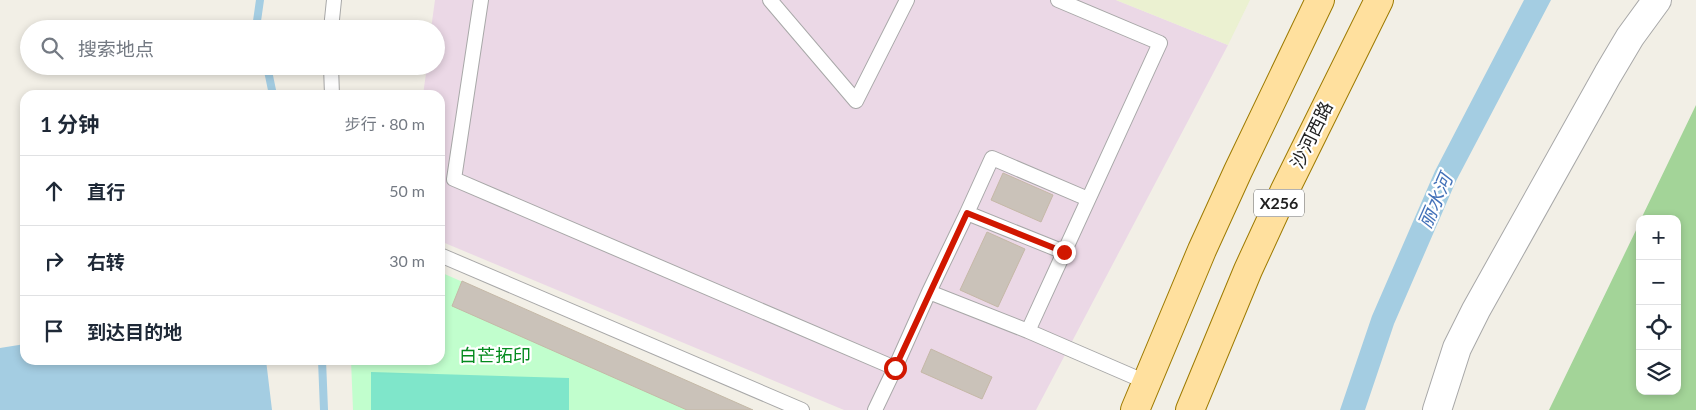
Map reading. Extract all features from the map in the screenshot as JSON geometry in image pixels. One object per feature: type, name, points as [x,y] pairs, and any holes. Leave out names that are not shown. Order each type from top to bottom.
[{"type":"main road","name":"X256","points":[[1135,410],[1202,250],[1320,0]]},
{"type":"main road","name":"沙河西路","points":[[1190,410],[1218,340],[1284,192],[1379,0]]},
{"type":"street","points":[[1437,410],[1457,348],[1476,310],[1608,74],[1630,37],[1657,0]]},
{"type":"lane","points":[[332,20],[334,0]]},
{"type":"lane","points":[[481,0],[454,180],[895,368]]},
{"type":"lane","points":[[770,0],[856,101],[907,0]]},
{"type":"lane","points":[[1028,331],[1160,43],[1058,0]]},
{"type":"lane","points":[[331,75],[332,90]]},
{"type":"lane","points":[[874,410],[992,158],[1088,199]]},
{"type":"lane","points":[[967,213],[1064,252]]},
{"type":"lane","points":[[445,257],[802,410]]},
{"type":"lane","points":[[929,292],[1028,331],[1146,382]]},
{"type":"shaded area","points":[[435,0],[1116,0],[1228,45],[1036,410],[844,410],[445,243],[445,90],[424,90],[426,75],[445,75],[445,20],[432,20]]},
{"type":"green space","points":[[1116,0],[1250,0],[1228,45]]},
{"type":"green space","points":[[1696,105],[1696,410],[1549,410],[1636,230],[1636,395],[1681,395],[1681,215],[1643,215]]},
{"type":"green space","name":"白芒拓印","points":[[445,274],[753,410],[353,410],[351,365],[445,365]]},
{"type":"green space","points":[[371,372],[569,378],[569,410],[371,410]]},
{"type":"water","name":"丽水河","points":[[1524,0],[1551,0],[1456,181],[1394,324],[1365,410],[1340,410],[1372,316],[1435,171]]},
{"type":"water","points":[[20,345],[20,365],[267,365],[272,410],[0,410],[0,348]]},
{"type":"building","points":[[1003,173],[1053,195],[1041,222],[991,200]]},
{"type":"building","points":[[987,232],[1025,249],[998,307],[960,290]]},
{"type":"building","points":[[462,281],[753,410],[687,410],[452,306]]},
{"type":"building","points":[[931,349],[992,377],[982,399],[921,372]]},
{"type":"waterway","points":[[257,20],[260,0]]},
{"type":"waterway","points":[[269,75],[272,90]]},
{"type":"waterway","points":[[322,365],[324,410]]},
{"type":"route","points":[[895,368],[967,213],[1064,252]]}]
